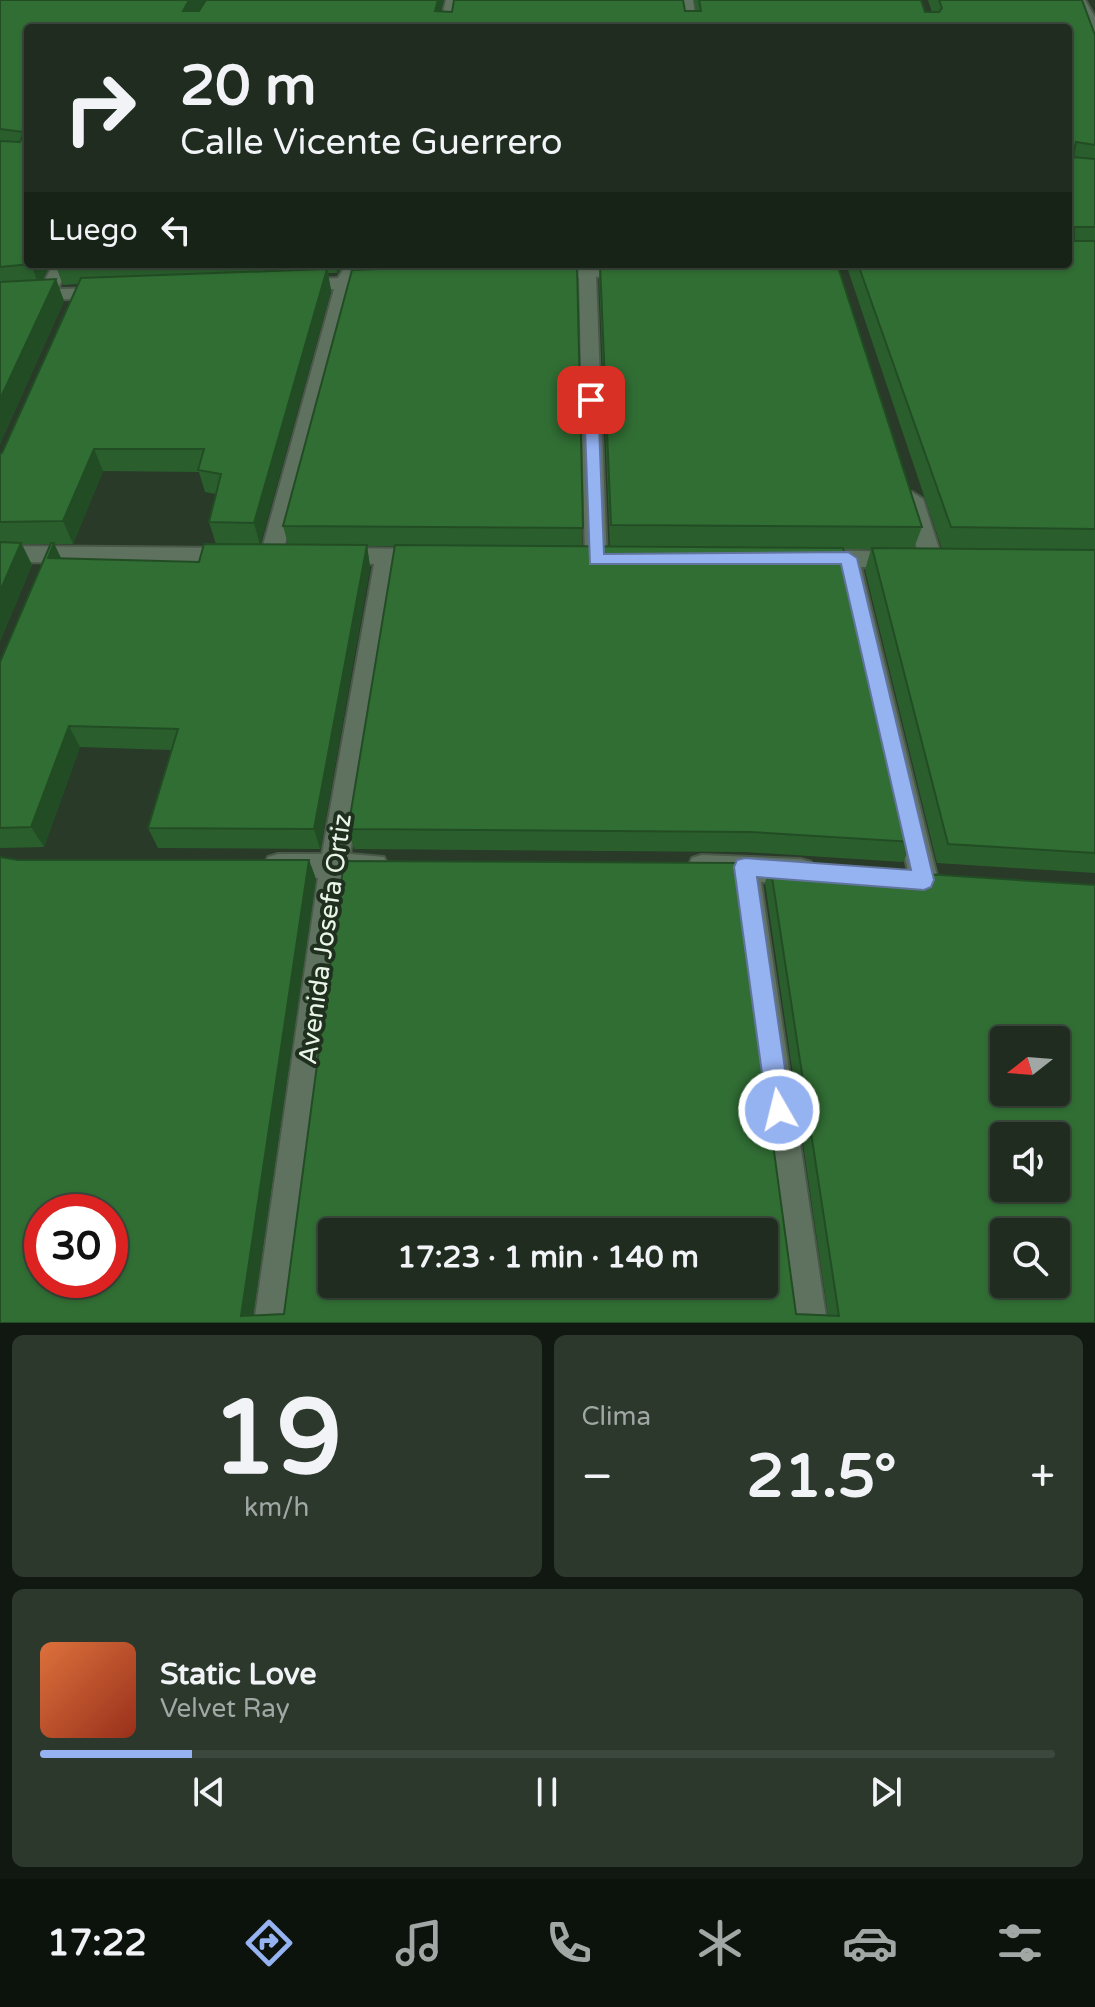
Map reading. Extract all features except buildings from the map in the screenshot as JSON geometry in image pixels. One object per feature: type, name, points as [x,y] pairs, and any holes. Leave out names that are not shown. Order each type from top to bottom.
[{"type":"street","points":[[446,24],[452,0]]},
{"type":"street","points":[[687,0],[690,24]]},
{"type":"street","points":[[1079,0],[1095,28]]},
{"type":"street","points":[[47,294],[59,268]]},
{"type":"street","points":[[271,556],[344,284],[352,268]]},
{"type":"street","points":[[526,275],[645,269]]},
{"type":"street","points":[[566,559],[604,560],[587,272]]},
{"type":"street","points":[[283,286],[405,281]]},
{"type":"street","points":[[0,296],[47,294],[77,301],[128,292]]},
{"type":"street","points":[[908,487],[932,561]]},
{"type":"street","points":[[0,554],[446,558]]},
{"type":"street","points":[[40,582],[51,555]]},
{"type":"street","name":"Avenida Josefa Ortiz","points":[[272,1323],[334,866],[386,557]]},
{"type":"street","points":[[785,558],[961,561]]},
{"type":"street","points":[[848,558],[924,880]]},
{"type":"street","points":[[254,865],[397,866]]},
{"type":"street","points":[[682,867],[745,867],[834,874]]},
{"type":"street","points":[[745,867],[809,1323]]},
{"type":"street","points":[[894,878],[955,882]]},
{"type":"route","points":[[591,400],[596,560],[848,558],[924,880],[745,867],[779,1110]]}]
